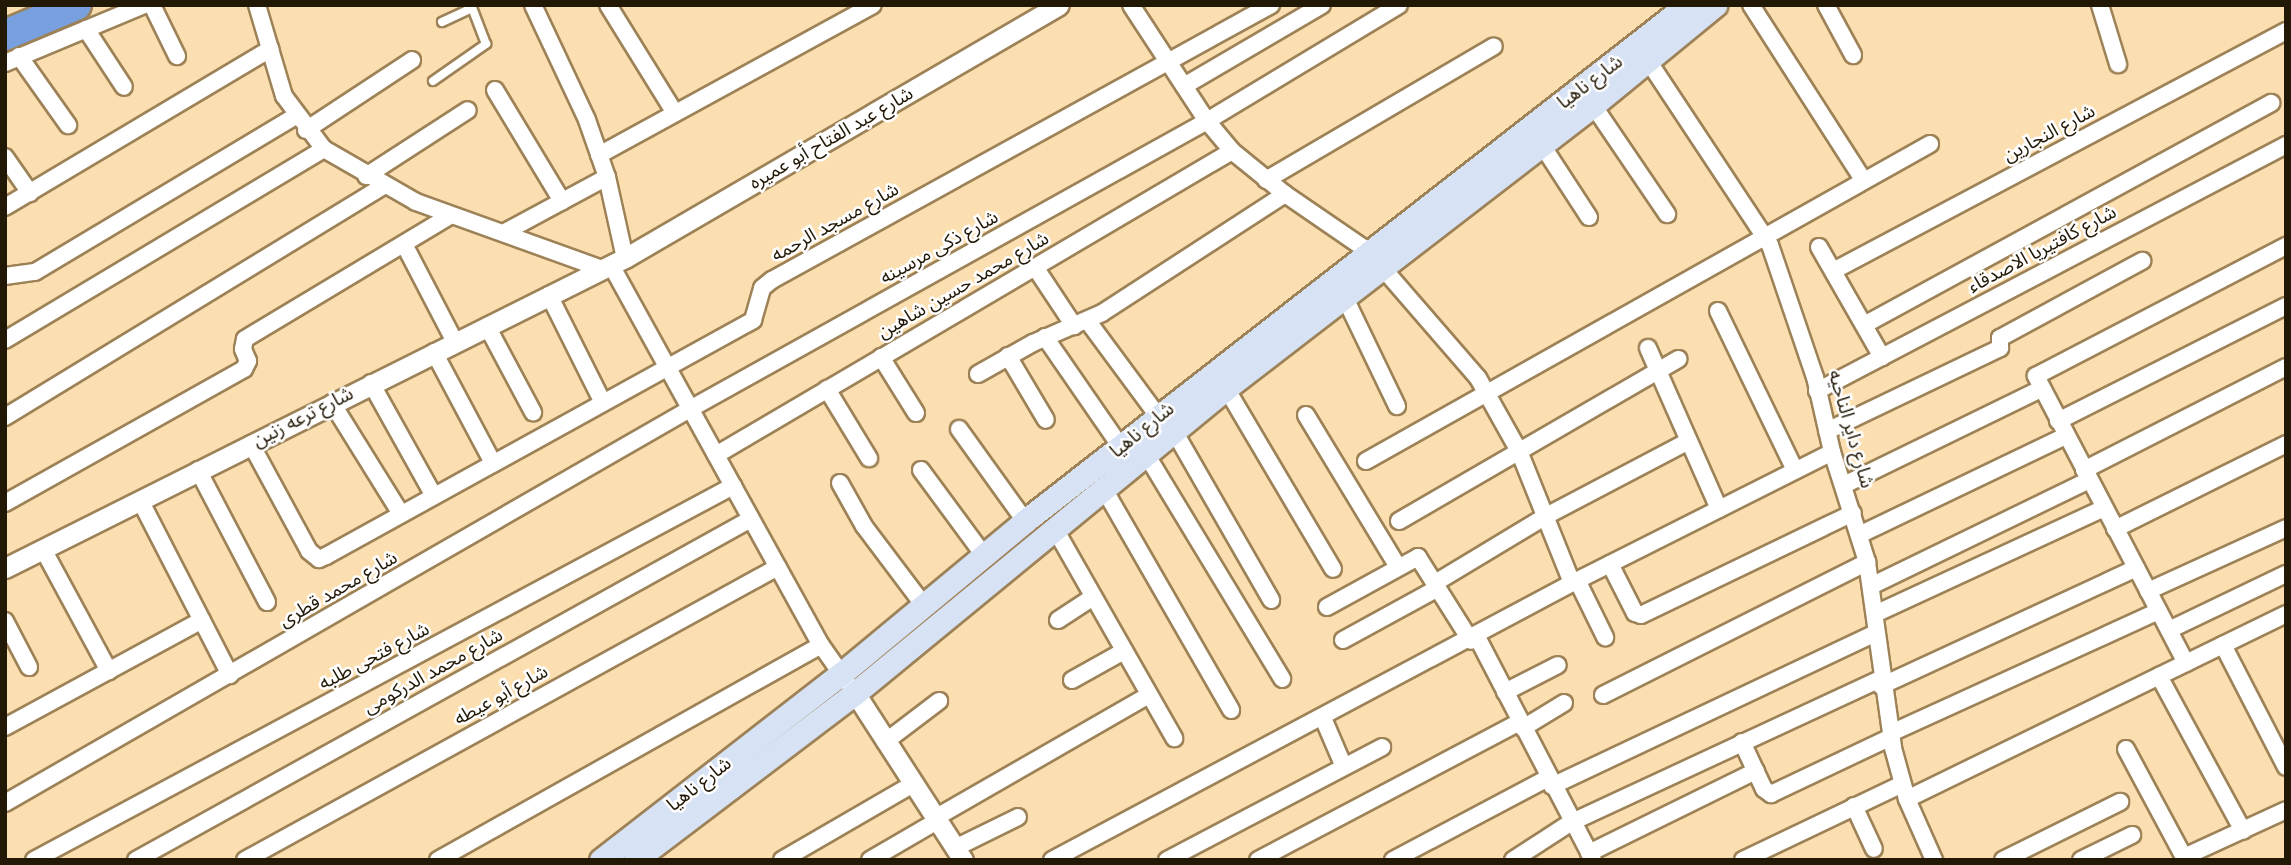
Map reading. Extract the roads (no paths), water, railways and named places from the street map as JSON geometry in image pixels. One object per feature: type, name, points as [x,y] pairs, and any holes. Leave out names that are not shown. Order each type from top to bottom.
[{"type":"highway","points":[[10,51],[81,17]]},
{"type":"main road","name":"شارع ناهيا","points":[[601,860],[841,674],[922,603],[1121,447],[1226,388],[1594,105],[1687,5]]},
{"type":"main road","name":"شارع ناهيا","points":[[635,860],[855,693],[1104,489],[1146,454],[1166,424],[1368,251],[1643,53],[1715,5]]},
{"type":"street","points":[[124,87],[81,17],[144,5]]},
{"type":"street","points":[[152,5],[177,56]]},
{"type":"street","points":[[257,5],[284,96],[301,123],[324,149],[384,187],[450,216],[613,264]]},
{"type":"street","points":[[533,5],[607,177],[613,264],[665,365],[821,645],[959,854],[1018,817]]},
{"type":"street","points":[[608,5],[675,113]]},
{"type":"street","points":[[599,155],[873,5]]},
{"type":"street","name":"شارع عبد الفتاح أبو عميره","points":[[613,264],[1059,5]]},
{"type":"street","points":[[1130,5],[1207,121],[1232,150],[1266,180],[1368,251],[1487,390],[1520,451],[1575,582],[1605,637]]},
{"type":"street","name":"شارع مسجد الرحمه","points":[[251,444],[309,551],[319,559],[665,365],[752,320],[762,288],[772,280],[1169,64],[1271,5]]},
{"type":"street","points":[[1184,86],[1322,5]]},
{"type":"street","name":"شارع ذكى مرسينه","points":[[690,409],[1207,121],[1399,5]]},
{"type":"street","points":[[1751,5],[1864,181]]},
{"type":"street","points":[[1826,5],[1853,55]]},
{"type":"street","points":[[2100,5],[2118,64]]},
{"type":"street","name":"شارع النجارين","points":[[1833,271],[2286,31]]},
{"type":"street","points":[[1266,180],[1494,46]]},
{"type":"street","points":[[5,207],[270,49]]},
{"type":"street","points":[[10,51],[68,125]]},
{"type":"street","name":"شارع داير الناحيه","points":[[1643,53],[1765,237],[1817,391],[1832,452],[1867,562],[1881,682],[1891,735],[1905,791],[1934,860]]},
{"type":"street","points":[[5,276],[35,272],[412,60]]},
{"type":"street","points":[[495,90],[562,201]]},
{"type":"street","points":[[1864,325],[2271,103]]},
{"type":"street","points":[[1594,105],[1667,214]]},
{"type":"street","points":[[366,176],[468,110]]},
{"type":"street","points":[[1366,461],[1487,390],[1930,144]]},
{"type":"street","points":[[1542,145],[1589,217]]},
{"type":"street","name":"شارع كافتيريا الاصدقاء","points":[[1817,391],[2286,145]]},
{"type":"street","points":[[5,340],[324,149]]},
{"type":"street","name":"شارع محمد حسين شاهين","points":[[716,455],[1232,150]]},
{"type":"street","points":[[5,157],[30,192]]},
{"type":"street","points":[[505,232],[607,177]]},
{"type":"street","points":[[5,417],[384,187]]},
{"type":"street","points":[[978,374],[1045,337],[1080,323],[1285,194]]},
{"type":"street","points":[[5,503],[244,369],[248,361],[243,349],[245,339],[405,246],[450,216]]},
{"type":"street","points":[[405,246],[455,342]]},
{"type":"street","points":[[2186,663],[2038,385],[2042,369],[2286,246]]},
{"type":"street","points":[[1819,247],[1882,357]]},
{"type":"street","points":[[1827,431],[2001,345],[2000,338],[2142,261]]},
{"type":"street","name":"شارع ترعه زنين","points":[[5,568],[613,264]]},
{"type":"street","points":[[1035,267],[1166,424],[1271,600]]},
{"type":"street","points":[[549,295],[602,401]]},
{"type":"street","points":[[1345,298],[1397,406]]},
{"type":"street","points":[[1859,535],[2286,306]]},
{"type":"street","points":[[1718,311],[1795,470]]},
{"type":"street","points":[[488,326],[533,412]]},
{"type":"street","points":[[1045,337],[1121,447]]},
{"type":"street","points":[[1648,348],[1719,509]]},
{"type":"street","points":[[434,352],[493,463]]},
{"type":"street","points":[[1009,356],[1046,420]]},
{"type":"street","points":[[881,357],[916,413]]},
{"type":"street","points":[[1399,521],[1678,359]]},
{"type":"street","points":[[1871,586],[2087,475],[2286,367]]},
{"type":"street","points":[[371,383],[434,496]]},
{"type":"street","points":[[1844,485],[2038,385]]},
{"type":"street","points":[[1226,388],[1333,569]]},
{"type":"street","points":[[827,389],[869,458]]},
{"type":"street","points":[[332,403],[401,514]]},
{"type":"street","name":"شارع محمد قطرى","points":[[5,803],[690,409]]},
{"type":"street","points":[[1306,415],[1398,567]]},
{"type":"street","points":[[958,429],[1025,521]]},
{"type":"street","points":[[1343,640],[1437,586],[1546,516],[1689,441]]},
{"type":"street","points":[[2115,529],[2286,444]]},
{"type":"street","points":[[1052,860],[1474,639],[1575,582],[1832,452]]},
{"type":"street","points":[[1146,454],[1282,679]]},
{"type":"street","points":[[198,470],[267,602]]},
{"type":"street","points":[[921,470],[983,554]]},
{"type":"street","points":[[840,483],[864,526],[922,603]]},
{"type":"street","name":"شارع فتحى طلبه","points":[[34,860],[733,486]]},
{"type":"street","points":[[1104,489],[1231,710]]},
{"type":"street","points":[[140,500],[230,675]]},
{"type":"street","points":[[1875,614],[2104,509]]},
{"type":"street","points":[[1610,564],[1641,615],[1853,513]]},
{"type":"street","name":"شارع محمد الدركومى","points":[[136,860],[751,519]]},
{"type":"street","points":[[2148,591],[2286,528]]},
{"type":"street","points":[[1055,529],[1174,738]]},
{"type":"street","points":[[43,549],[109,671]]},
{"type":"street","points":[[1327,607],[1419,557],[1474,639],[1505,692],[1570,823],[1591,857],[1756,771]]},
{"type":"street","points":[[1602,695],[1867,562]]},
{"type":"street","name":"شارع أبو عيطه","points":[[245,860],[778,567]]},
{"type":"street","points":[[1513,860],[1570,823],[1742,742],[2136,568]]},
{"type":"street","points":[[2169,630],[2286,574]]},
{"type":"street","points":[[1058,620],[1093,597]]},
{"type":"street","points":[[1742,742],[1771,794],[1891,735],[2159,611]]},
{"type":"street","points":[[1743,860],[1854,807],[1905,791],[2160,676],[2286,614]]},
{"type":"street","points":[[5,727],[202,620]]},
{"type":"street","points":[[5,621],[29,667]]},
{"type":"street","points":[[1393,860],[1550,782],[1876,634]]},
{"type":"street","points":[[438,860],[821,645]]},
{"type":"street","points":[[2224,645],[2286,767]]},
{"type":"street","points":[[1072,680],[1124,651]]},
{"type":"street","points":[[1505,692],[1559,665]]},
{"type":"street","points":[[2160,676],[2243,831]]},
{"type":"street","points":[[870,860],[1149,695]]},
{"type":"street","points":[[885,743],[939,701]]},
{"type":"street","points":[[1258,860],[1564,704]]},
{"type":"street","points":[[1323,718],[1344,766]]},
{"type":"street","points":[[1167,860],[1382,747]]},
{"type":"street","points":[[2126,749],[2179,852],[2191,857],[2286,810]]},
{"type":"street","points":[[782,860],[913,784]]},
{"type":"street","points":[[2003,860],[2120,802]]},
{"type":"street","points":[[1854,807],[1874,849]]},
{"type":"street","points":[[2081,860],[2132,835]]},
{"type":"lane","points":[[433,81],[486,44],[471,7],[442,22]]}]
